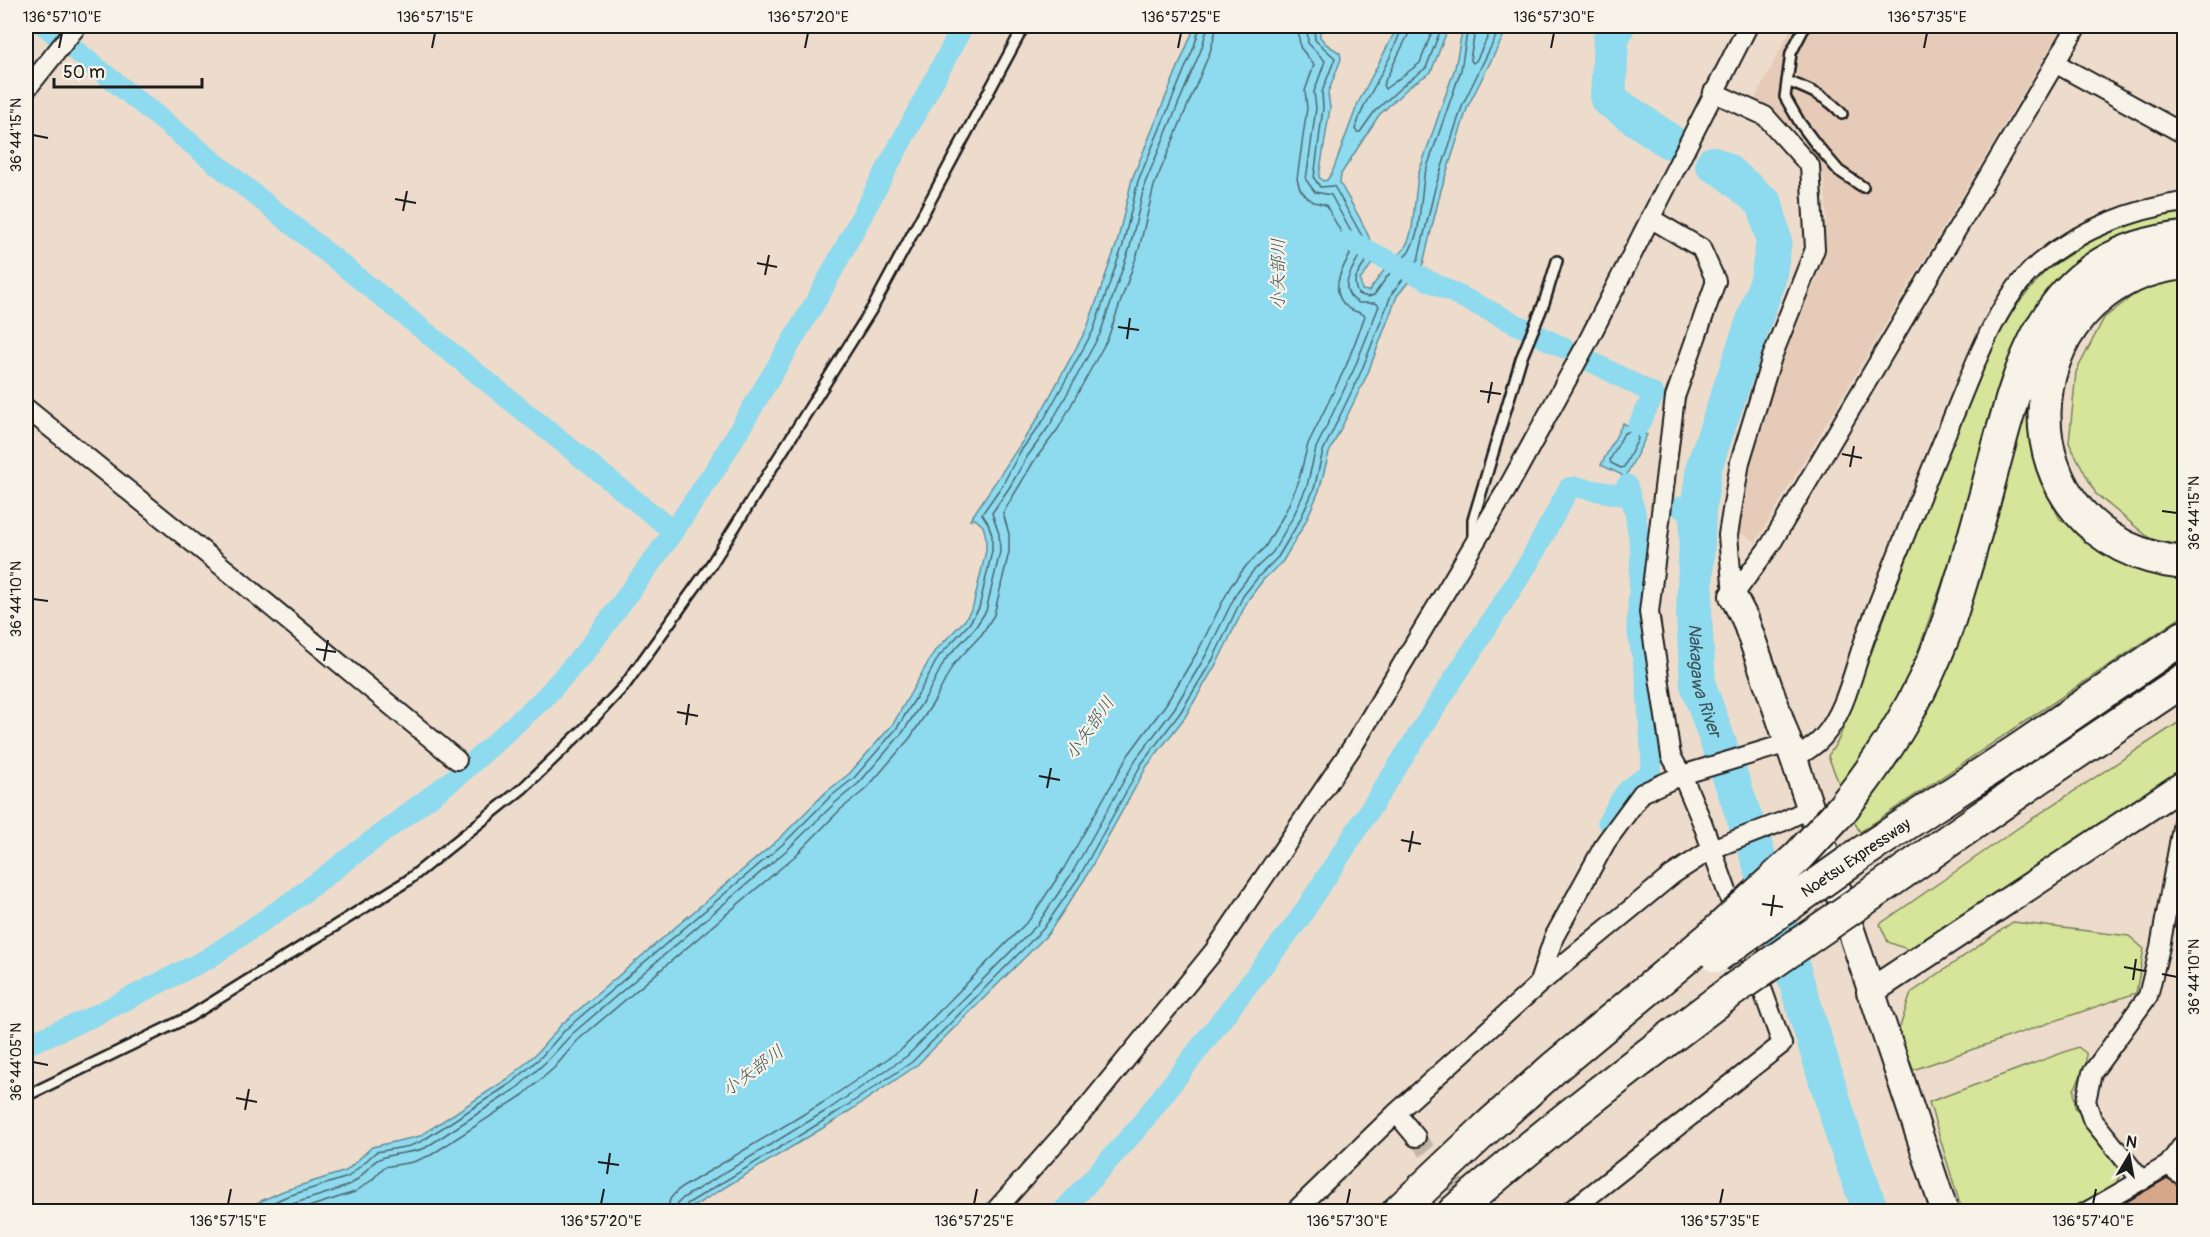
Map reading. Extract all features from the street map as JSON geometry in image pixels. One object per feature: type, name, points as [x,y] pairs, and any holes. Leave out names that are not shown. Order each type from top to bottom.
[{"type":"highway","points":[[1400,1212],[1554,1067],[1714,947],[1842,809],[1884,752],[1929,669],[1948,622],[1981,514],[2012,396],[2023,363],[2037,335],[2070,288],[2094,270],[2120,255],[2149,244],[2184,238]]},
{"type":"highway","points":[[2184,263],[2147,271],[2121,282],[2097,299],[2078,319],[2062,342],[2050,371],[2044,422],[2047,450],[2057,478],[2073,505],[2096,529],[2122,545],[2150,557],[2184,564]]},
{"type":"highway","name":"Noetsu Expressway","points":[[1714,947],[2020,749],[2184,637]]},
{"type":"highway","points":[[1454,1212],[1548,1133],[1734,989],[2184,680]]},
{"type":"highway","points":[[1876,891],[1937,856],[2184,694]]},
{"type":"street","points":[[26,90],[77,26]]},
{"type":"street","points":[[994,1212],[1089,1105],[1214,951],[1355,742],[1507,489],[1580,355],[1748,26]]},
{"type":"street","points":[[1733,596],[1771,544],[2077,26]]},
{"type":"street","points":[[2055,63],[2184,134]]},
{"type":"street","points":[[1713,92],[1765,116],[1810,166],[1815,249],[1772,357],[1740,462],[1728,535],[1733,596],[1745,619],[1791,751],[1870,992],[1946,1212]]},
{"type":"street","points":[[1538,985],[1554,937],[1606,842],[1642,793],[1690,773],[1739,757],[1791,751],[1822,739],[1838,718],[1856,661],[1932,466],[1979,354],[2010,296],[2039,264],[2069,243],[2117,218],[2159,206],[2184,202]]},
{"type":"street","points":[[1569,1212],[1782,1044],[1690,773],[1671,756],[1649,612],[1676,397],[1716,281],[1701,248],[1650,219]]},
{"type":"street","points":[[26,408],[457,760]]},
{"type":"street","points":[[1870,992],[2184,784]]},
{"type":"street","points":[[1294,1212],[1396,1113],[1538,985],[1672,875],[1717,847],[1784,821],[1810,808]]},
{"type":"street","points":[[2142,1180],[2092,1119],[2086,1101],[2092,1073],[2148,996],[2160,947],[2184,817]]},
{"type":"street","points":[[1396,1113],[1416,1137]]},
{"type":"street","points":[[2086,1212],[2168,1165],[2184,1143]]},
{"type":"street","points":[[2168,1165],[2184,1177]]},
{"type":"lane","points":[[26,1096],[189,1017],[407,881],[523,788],[582,731],[625,685],[710,568],[867,317],[1024,26]]},
{"type":"lane","points":[[1805,26],[1791,53],[1785,97],[1800,123],[1839,171],[1863,187]]},
{"type":"lane","points":[[1787,81],[1809,89],[1837,107],[1842,114]]},
{"type":"lane","points":[[1473,545],[1473,520],[1521,359],[1544,303],[1557,261]]},
{"type":"shaded area","points":[[1792,26],[2063,26],[1756,542],[1737,531],[1749,467],[1779,369],[1818,275],[1827,220],[1824,177],[1799,133],[1755,99]]},
{"type":"green space","points":[[2184,211],[2184,221],[2129,232],[2082,262],[2023,333],[1993,409],[1966,515],[1914,663],[1884,725],[1858,765],[1840,786],[1828,756],[1839,739],[1965,404],[2007,317],[2047,269],[2107,231],[2150,216]]},
{"type":"green space","points":[[2184,278],[2184,545],[2153,541],[2096,494],[2069,443],[2076,372],[2104,318],[2145,286]]},
{"type":"green space","points":[[2039,375],[2032,443],[2040,480],[2060,519],[2133,565],[2184,576],[2184,615],[1860,832],[1851,816],[1859,814],[1909,742],[1952,653],[2028,393]]},
{"type":"green space","points":[[2184,719],[2184,770],[1912,951],[1888,942],[1880,924],[2021,826]]},
{"type":"green space","points":[[2013,922],[2129,936],[2144,949],[2136,993],[1913,1070],[1899,1030],[1911,993]]},
{"type":"green space","points":[[2078,1047],[2086,1053],[2086,1065],[2074,1090],[2075,1107],[2121,1173],[2114,1187],[2064,1211],[1962,1211],[1929,1102]]},
{"type":"water","name":"小矢部川","points":[[1195,26],[1320,26],[1320,37],[1340,53],[1341,59],[1328,93],[1330,108],[1319,177],[1323,181],[1327,180],[1332,173],[1358,103],[1398,26],[1449,26],[1431,72],[1410,86],[1379,115],[1341,174],[1340,183],[1372,245],[1372,263],[1360,280],[1362,290],[1369,291],[1387,266],[1404,249],[1409,239],[1418,175],[1455,68],[1463,26],[1507,26],[1468,106],[1441,190],[1423,264],[1397,296],[1367,375],[1329,453],[1319,491],[1305,523],[1283,561],[1263,580],[1248,600],[1218,661],[1185,717],[1147,766],[1084,880],[1048,934],[916,1066],[836,1120],[686,1211],[239,1211],[283,1191],[346,1171],[372,1147],[420,1136],[509,1078],[538,1052],[562,1024],[779,839],[826,792],[849,774],[893,724],[934,652],[965,620],[973,606],[986,551],[986,537],[983,526],[975,519],[970,520],[1038,418],[1087,328],[1117,243],[1132,179]]},
{"type":"water","points":[[1623,423],[1629,426],[1631,423],[1644,429],[1642,433],[1647,435],[1627,474],[1630,484],[1623,486],[1622,475],[1601,465]]},
{"type":"building","points":[[2167,1178],[2184,1188],[2184,1212],[2109,1212]]},
{"type":"waterway","points":[[45,26],[673,531]]},
{"type":"waterway","points":[[26,1045],[94,1016],[209,958],[295,899],[459,775],[544,698],[587,650],[662,548],[717,467],[820,294],[963,26]]},
{"type":"waterway","name":"Nakagawa River","points":[[1617,26],[1611,39],[1608,99],[1669,141]]},
{"type":"waterway","name":"Nakagawa River","points":[[1713,164],[1726,171],[1765,204],[1774,241],[1768,279],[1704,467],[1698,511],[1694,616],[1698,685],[1758,856],[1845,1140],[1871,1212]]},
{"type":"waterway","points":[[1346,242],[1351,242],[1564,348]]},
{"type":"waterway","points":[[1588,360],[1654,394],[1638,426]]},
{"type":"waterway","points":[[1608,822],[1628,790],[1649,776],[1652,762],[1646,678],[1637,627],[1641,553],[1635,512],[1627,485]]},
{"type":"waterway","points":[[1062,1212],[1137,1129],[1300,918],[1531,559],[1569,488],[1576,487],[1626,496]]},
{"type":"waterway","points":[[1680,507],[1698,511]]},
{"type":"tunnel","points":[[1416,1137],[1473,1207]]}]
